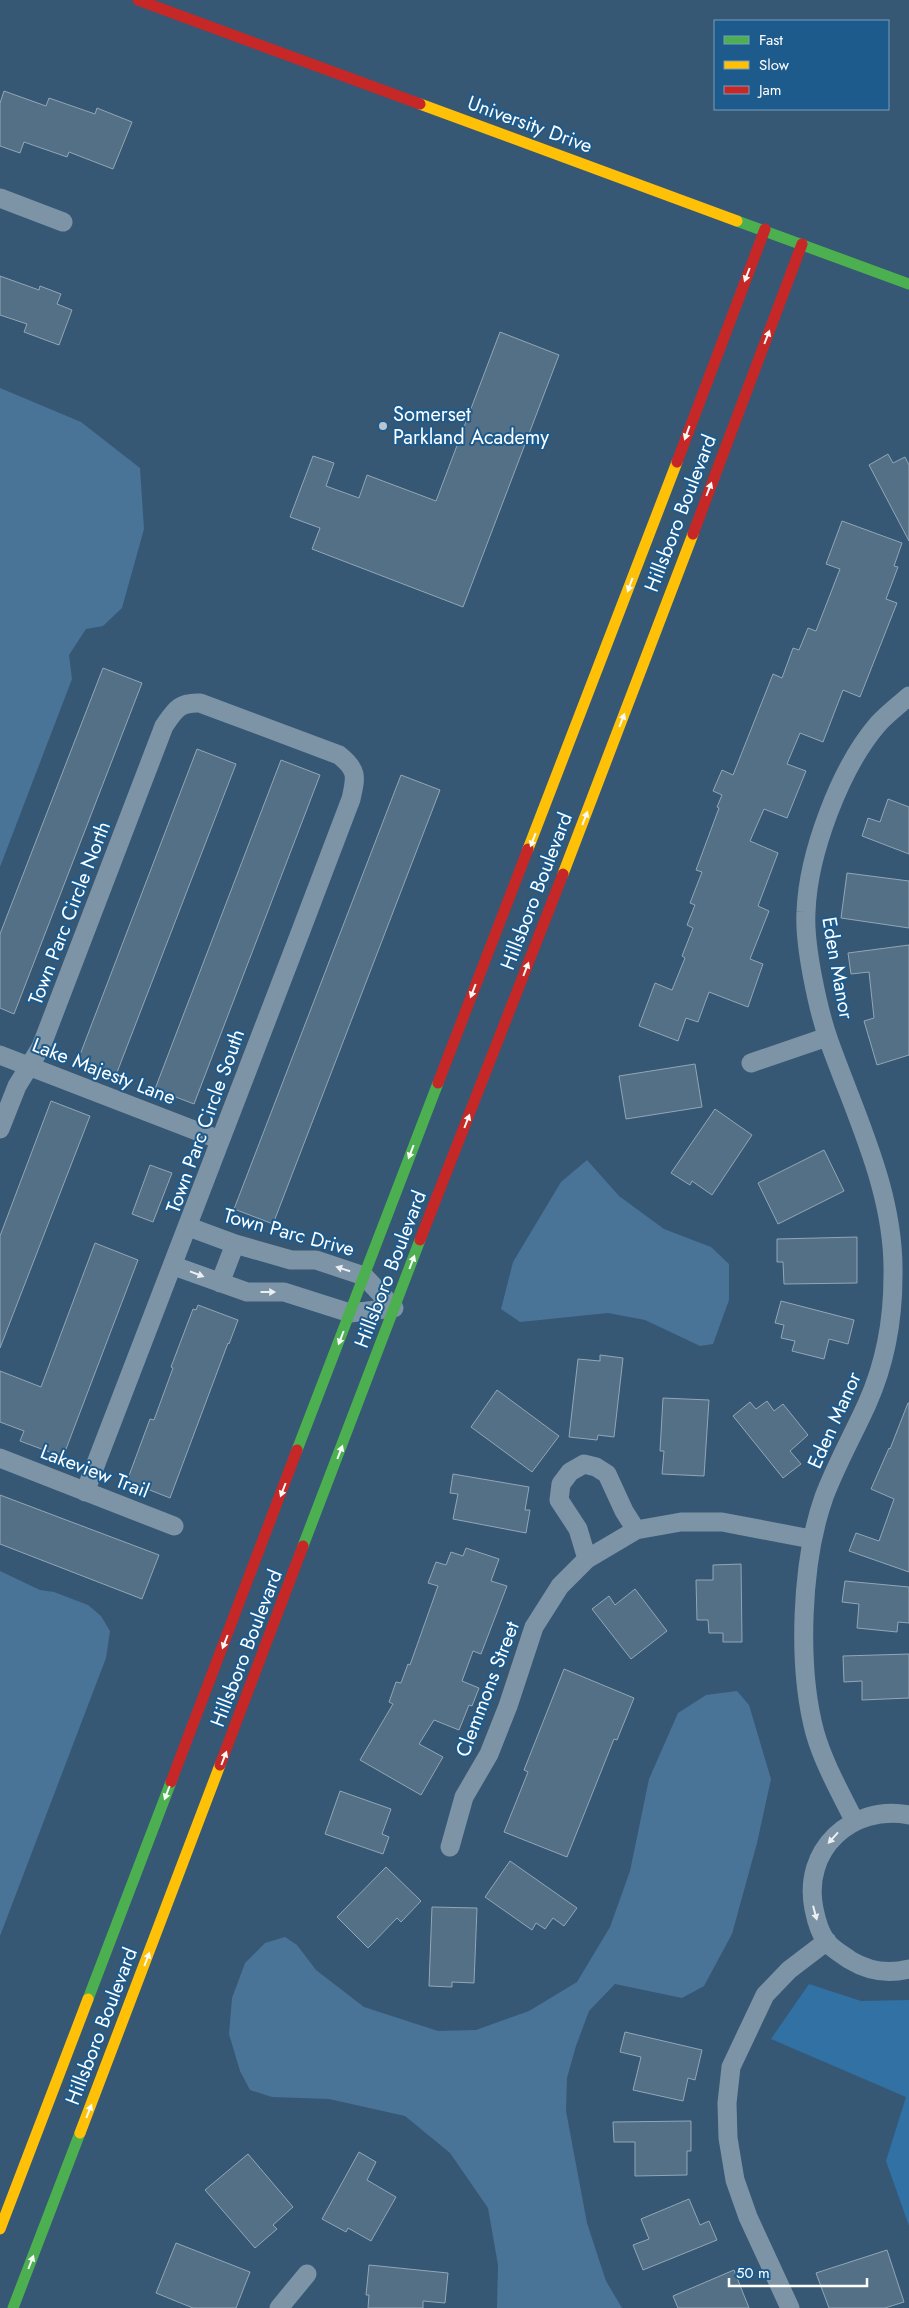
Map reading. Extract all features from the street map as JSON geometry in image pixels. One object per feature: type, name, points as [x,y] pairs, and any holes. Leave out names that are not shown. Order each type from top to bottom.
[{"type":"street","name":"University Drive","points":[[138,0],[765,229],[909,284]]},
{"type":"street","points":[[0,198],[63,222]]},
{"type":"street","name":"Hillsboro Boulevard","points":[[0,2229],[364,1276],[609,643],[765,229]]},
{"type":"street","name":"Hillsboro Boulevard","points":[[13,2308],[394,1308],[605,766],[802,244]]},
{"type":"street","name":"Eden Manor","points":[[854,1820],[827,1768],[815,1733],[807,1690],[805,1586],[811,1539],[824,1495],[868,1404],[881,1368],[890,1324],[894,1274],[891,1229],[881,1184],[827,1037],[810,962],[806,913],[812,862],[830,810],[851,766],[878,725],[909,696]]},
{"type":"street","name":"Town Parc Circle South","points":[[86,1492],[190,1227],[220,1140],[351,799],[355,778],[352,765],[339,755],[200,703],[188,702],[175,710]]},
{"type":"street","name":"Town Parc Circle North","points":[[0,1129],[16,1086],[41,1047],[164,726],[175,710]]},
{"type":"street","name":"Eden Manor","points":[[751,1063],[827,1037]]},
{"type":"street","name":"Lake Majesty Lane","points":[[0,1055],[220,1140]]},
{"type":"street","name":"Town Parc Drive","points":[[190,1227],[235,1244],[291,1260],[316,1260],[364,1276],[394,1308]]},
{"type":"street","points":[[220,1283],[235,1244]]},
{"type":"street","points":[[174,1266],[247,1292],[284,1292],[350,1313],[394,1308]]},
{"type":"street","name":"Lakeview Trail","points":[[0,1458],[174,1526]]},
{"type":"street","points":[[587,1559],[578,1529],[559,1500],[561,1484],[570,1472],[584,1464],[596,1467],[607,1474],[624,1512],[636,1530]]},
{"type":"street","name":"Clemmons Street","points":[[450,1847],[464,1797],[489,1754],[499,1730],[534,1627],[560,1586],[587,1559],[602,1548],[636,1530],[680,1522],[722,1522],[811,1539]]},
{"type":"street","points":[[909,1815],[896,1812],[877,1814],[854,1820],[837,1833],[826,1846],[817,1865],[813,1882],[812,1900],[816,1917],[827,1942],[859,1965],[877,1971],[909,1969]]},
{"type":"street","points":[[790,2308],[748,2217],[735,2180],[728,2138],[727,2103],[732,2066],[765,1995],[789,1970],[827,1942]]},
{"type":"street","points":[[279,2308],[307,2274]]},
{"type":"shaded area","points":[[0,388],[81,422],[140,468],[144,529],[122,608],[103,626],[86,629],[69,655],[72,679],[0,867]]},
{"type":"shaded area","points":[[587,1160],[619,1196],[664,1229],[711,1247],[729,1264],[729,1300],[713,1344],[700,1346],[645,1320],[608,1313],[520,1322],[501,1309],[513,1262],[561,1182]]},
{"type":"shaded area","points":[[0,1571],[40,1590],[54,1592],[88,1605],[101,1616],[110,1631],[106,1658],[0,1936]]},
{"type":"shaded area","points":[[737,1691],[749,1705],[771,1779],[757,1843],[732,1934],[704,1986],[682,1998],[615,1984],[589,2011],[567,2078],[566,2111],[587,2223],[606,2281],[622,2308],[497,2308],[498,2265],[488,2208],[450,2153],[405,2116],[329,2099],[272,2097],[250,2090],[240,2071],[229,2034],[232,1998],[245,1963],[265,1943],[285,1937],[297,1945],[316,1970],[364,2007],[438,2031],[476,2030],[529,2011],[577,1982],[610,1927],[630,1871],[649,1779],[678,1713],[706,1695]]},
{"type":"shaded area","points":[[809,1984],[861,2001],[909,2000],[909,2226],[886,2161],[906,2097],[771,2039]]},
{"type":"building","points":[[4,91],[46,106],[49,98],[95,114],[97,108],[132,122],[113,169],[69,152],[67,157],[24,142],[20,153],[0,146],[0,103]]},
{"type":"building","points":[[0,276],[39,290],[40,286],[61,294],[57,304],[72,310],[59,345],[24,332],[27,324],[0,315]]},
{"type":"building","points":[[500,332],[559,355],[463,607],[312,549],[320,528],[290,517],[313,456],[334,463],[326,486],[359,498],[367,475],[436,501]]},
{"type":"building","points":[[888,454],[893,463],[905,457],[909,465],[909,541],[869,465]]},
{"type":"building","points":[[842,521],[902,543],[894,566],[898,567],[886,599],[897,603],[860,697],[843,690],[823,742],[800,733],[787,764],[806,771],[787,818],[764,809],[750,841],[778,853],[758,906],[769,911],[750,959],[763,964],[748,1007],[709,992],[698,1022],[686,1018],[678,1041],[639,1026],[655,983],[672,990],[685,958],[682,956],[693,928],[687,925],[695,905],[690,903],[702,872],[696,870],[722,795],[713,791],[722,770],[733,775],[773,674],[782,678],[793,648],[799,650],[808,628],[816,631],[840,569],[826,564]]},
{"type":"building","points":[[103,668],[142,683],[14,1014],[0,1008],[0,934]]},
{"type":"building","points":[[197,749],[236,764],[116,1075],[78,1060]]},
{"type":"building","points":[[281,760],[320,775],[194,1104],[155,1089]]},
{"type":"building","points":[[401,775],[440,790],[273,1224],[234,1209]]},
{"type":"building","points":[[888,799],[909,807],[909,854],[862,836],[868,818],[880,822]]},
{"type":"building","points":[[847,873],[909,881],[909,928],[841,918]]},
{"type":"building","points":[[909,945],[909,1055],[877,1065],[864,1021],[874,1018],[869,972],[851,974],[848,953]]},
{"type":"building","points":[[695,1064],[702,1107],[626,1119],[619,1076]]},
{"type":"building","points":[[51,1101],[90,1116],[0,1348],[0,1236]]},
{"type":"building","points":[[715,1109],[752,1135],[712,1195],[692,1181],[690,1185],[671,1173]]},
{"type":"building","points":[[824,1150],[844,1191],[778,1224],[758,1183]]},
{"type":"building","points":[[150,1165],[172,1173],[153,1222],[132,1214]]},
{"type":"building","points":[[857,1237],[857,1283],[784,1284],[783,1262],[777,1262],[777,1239]]},
{"type":"building","points":[[95,1243],[138,1260],[63,1457],[20,1441],[24,1431],[0,1422],[0,1371],[41,1387]]},
{"type":"building","points":[[781,1301],[854,1320],[848,1344],[829,1339],[824,1359],[792,1351],[795,1341],[781,1338],[784,1325],[775,1323]]},
{"type":"building","points":[[198,1305],[238,1320],[170,1498],[127,1481],[150,1419],[154,1420],[173,1368],[171,1367],[193,1309],[196,1310]]},
{"type":"building","points":[[600,1355],[623,1358],[614,1437],[598,1435],[597,1440],[569,1437],[578,1359],[600,1361]]},
{"type":"building","points":[[497,1390],[559,1436],[532,1472],[471,1427]]},
{"type":"building","points":[[663,1398],[709,1400],[704,1476],[662,1474],[664,1451],[660,1451]]},
{"type":"building","points":[[767,1401],[774,1411],[783,1404],[808,1435],[790,1451],[801,1464],[783,1478],[733,1416],[750,1402],[756,1409]]},
{"type":"building","points":[[908,1403],[909,1572],[849,1551],[856,1533],[879,1541],[894,1499],[871,1489],[890,1449]]},
{"type":"building","points":[[453,1474],[529,1487],[525,1510],[530,1510],[526,1533],[453,1519],[458,1494],[450,1493]]},
{"type":"building","points":[[0,1495],[159,1555],[142,1599],[0,1544]]},
{"type":"building","points":[[466,1548],[499,1559],[491,1581],[507,1586],[481,1654],[473,1651],[462,1681],[479,1688],[472,1706],[469,1705],[459,1730],[434,1720],[419,1744],[443,1757],[421,1795],[360,1760],[393,1704],[389,1702],[396,1682],[401,1683],[408,1664],[410,1665],[438,1586],[428,1583],[436,1562],[446,1565],[451,1552],[463,1556]]},
{"type":"building","points":[[741,1564],[742,1642],[723,1642],[723,1633],[709,1633],[708,1620],[697,1620],[696,1580],[713,1580],[713,1565]]},
{"type":"building","points":[[845,1581],[909,1587],[909,1623],[898,1622],[897,1632],[857,1628],[859,1604],[842,1602]]},
{"type":"building","points":[[635,1589],[667,1631],[631,1659],[592,1609],[609,1596],[615,1605]]},
{"type":"building","points":[[909,1654],[909,1698],[862,1700],[862,1681],[844,1682],[843,1656]]},
{"type":"building","points":[[564,1669],[634,1698],[617,1740],[614,1739],[567,1857],[504,1832],[528,1772],[524,1770]]},
{"type":"building","points":[[340,1791],[391,1809],[382,1834],[389,1837],[383,1854],[325,1834]]},
{"type":"building","points":[[510,1861],[577,1908],[564,1926],[553,1918],[545,1929],[536,1923],[532,1930],[485,1897]]},
{"type":"building","points":[[386,1867],[421,1901],[401,1922],[397,1918],[368,1948],[337,1917]]},
{"type":"building","points":[[432,1907],[477,1908],[474,1983],[452,1982],[452,1987],[429,1986]]},
{"type":"building","points":[[625,2032],[702,2050],[695,2080],[688,2078],[683,2101],[633,2090],[641,2057],[620,2052]]},
{"type":"building","points":[[691,2121],[691,2151],[687,2151],[687,2175],[635,2176],[635,2142],[614,2142],[613,2122]]},
{"type":"building","points":[[359,2152],[376,2162],[367,2180],[396,2197],[371,2241],[348,2228],[346,2232],[322,2219]]},
{"type":"building","points":[[248,2154],[293,2207],[273,2225],[277,2229],[255,2248],[205,2190]]},
{"type":"building","points":[[689,2199],[700,2225],[709,2221],[717,2240],[643,2270],[633,2245],[649,2239],[641,2219]]},
{"type":"building","points":[[176,2243],[250,2272],[236,2308],[193,2308],[156,2293]]},
{"type":"building","points":[[887,2250],[904,2302],[885,2308],[829,2308],[816,2273]]},
{"type":"building","points":[[369,2265],[448,2273],[445,2303],[423,2301],[423,2308],[368,2308],[369,2295],[366,2295]]},
{"type":"building","points":[[734,2270],[749,2308],[678,2308],[673,2296]]},
{"type":"traffic: fast","points":[[737,221],[909,284]]},
{"type":"traffic: fast","points":[[297,1450],[438,1083]]},
{"type":"traffic: fast","points":[[303,1546],[420,1240]]},
{"type":"traffic: fast","points":[[88,1999],[171,1782]]},
{"type":"traffic: fast","points":[[13,2308],[80,2133]]},
{"type":"traffic: slow","points":[[420,104],[737,221]]},
{"type":"traffic: slow","points":[[528,849],[677,462]]},
{"type":"traffic: slow","points":[[563,874],[693,534]]},
{"type":"traffic: slow","points":[[80,2133],[220,1765]]},
{"type":"traffic: slow","points":[[0,2229],[88,1999]]},
{"type":"traffic: jam","points":[[138,0],[420,104]]},
{"type":"traffic: jam","points":[[677,462],[765,229]]},
{"type":"traffic: jam","points":[[693,534],[802,244]]},
{"type":"traffic: jam","points":[[438,1083],[528,849]]},
{"type":"traffic: jam","points":[[420,1240],[563,874]]},
{"type":"traffic: jam","points":[[171,1782],[297,1450]]},
{"type":"traffic: jam","points":[[220,1765],[303,1546]]},
{"type":"place","name":"Somerset Parkland Academy","points":[[383,426]]}]
